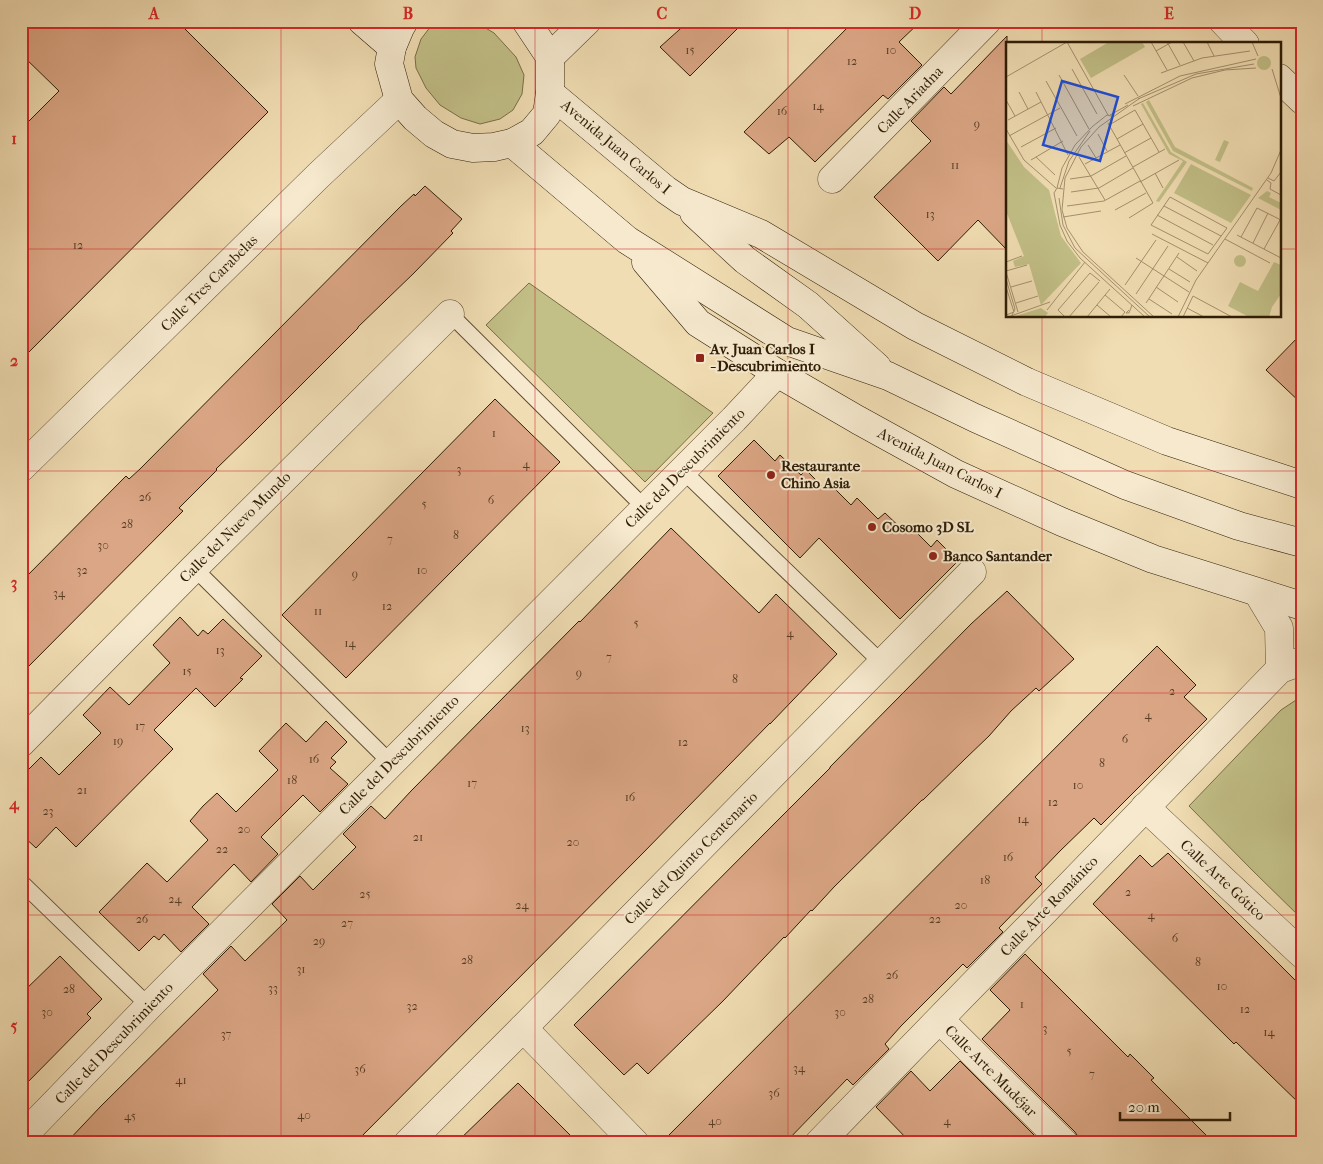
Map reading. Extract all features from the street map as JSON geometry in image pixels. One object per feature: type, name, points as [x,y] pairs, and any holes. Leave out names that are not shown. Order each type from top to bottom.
[{"type":"street","points":[[362,21],[392,47]]},
{"type":"street","points":[[404,21],[392,47],[389,64],[399,100],[414,118],[434,134],[452,144],[473,148],[494,147],[512,143],[532,132],[547,114],[550,93],[550,58],[526,21]]},
{"type":"street","points":[[550,58],[587,21]]},
{"type":"street","name":"Calle Ariadna","points":[[832,179],[987,21]]},
{"type":"street","points":[[1222,21],[1243,42]]},
{"type":"street","name":"Avenida Juan Carlos I","points":[[550,93],[666,190],[682,201],[745,260],[808,305],[888,376]]},
{"type":"street","name":"Calle Tres Carabelas","points":[[21,468],[318,175],[399,100]]},
{"type":"street","name":"Avenida Juan Carlos I","points":[[512,143],[627,240],[787,341],[888,376],[974,418],[1125,485],[1238,526],[1302,543]]},
{"type":"street","name":"Avenida Juan Carlos I","points":[[682,201],[761,234],[915,326],[1027,382],[1167,441],[1302,485]]},
{"type":"street","name":"Avenida Juan Carlos I","points":[[627,240],[698,323],[777,373],[948,470],[1062,522],[1152,559],[1302,606]]},
{"type":"street","name":"Calle del Nuevo Mundo","points":[[21,743],[450,314]]},
{"type":"street","name":"Calle del Descubrimiento","points":[[21,1138],[149,1006],[734,419],[777,373]]},
{"type":"street","name":"Calle del Quinto Centenario","points":[[408,1143],[972,572]]},
{"type":"street","name":"Calle Arte Románico","points":[[819,1143],[1145,807],[1291,665],[1279,628],[1258,593]]},
{"type":"street","name":"Calle Arte Gótico","points":[[1145,807],[1302,954]]},
{"type":"street","name":"Calle Arte Mudéjar","points":[[940,1020],[1064,1143]]},
{"type":"street","points":[[523,1028],[635,1143]]},
{"type":"lane","points":[[450,314],[645,508]]},
{"type":"lane","points":[[682,470],[882,663]]},
{"type":"lane","points":[[194,568],[391,763]]},
{"type":"lane","points":[[21,882],[149,1006]]},
{"type":"shaded area","points":[[441,21],[474,21],[494,33],[516,57],[524,75],[522,94],[513,110],[500,119],[480,124],[461,118],[440,105],[426,88],[416,68],[415,57],[421,39],[431,26]]},
{"type":"shaded area","points":[[529,283],[713,413],[645,482],[486,325]]},
{"type":"shaded area","points":[[1302,696],[1302,919],[1189,806],[1281,710]]},
{"type":"building","points":[[21,21],[177,21],[268,112],[21,360],[21,129],[59,91],[21,54]]},
{"type":"building","points":[[689,21],[745,21],[690,76],[660,47]]},
{"type":"building","points":[[854,21],[921,21],[899,42],[922,65],[888,99],[883,95],[815,162],[789,137],[769,154],[744,132]]},
{"type":"building","points":[[1007,36],[1006,249],[978,220],[938,261],[874,197],[931,141],[911,121],[944,87],[951,94]]},
{"type":"building","points":[[425,186],[462,219],[451,231],[453,233],[216,469],[179,508],[183,511],[21,674],[21,582],[126,476],[129,479],[140,469],[401,206]]},
{"type":"building","points":[[1302,333],[1302,404],[1266,370]]},
{"type":"building","points":[[495,399],[560,462],[346,678],[282,615]]},
{"type":"building","points":[[754,440],[775,461],[780,455],[801,475],[806,470],[826,490],[831,485],[851,505],[857,498],[878,519],[885,513],[906,533],[911,527],[931,547],[937,540],[958,561],[900,619],[819,538],[800,558],[718,476]]},
{"type":"building","points":[[671,528],[759,613],[776,594],[837,654],[643,853],[355,1143],[66,1143],[218,990],[203,974],[231,946],[245,961],[287,920],[272,904],[300,876],[313,890],[356,847],[343,834],[371,806],[385,819]]},
{"type":"building","points":[[1007,591],[1074,659],[1039,691],[1036,688],[1011,711],[989,736],[834,887],[723,1001],[648,1074],[637,1063],[624,1075],[574,1025],[971,624]]},
{"type":"building","points":[[180,617],[198,636],[203,630],[208,634],[223,619],[262,656],[240,678],[243,679],[215,707],[196,688],[154,730],[173,749],[76,847],[56,827],[36,848],[21,834],[21,777],[41,757],[59,775],[101,733],[83,715],[110,687],[129,705],[170,663],[153,645]]},
{"type":"building","points":[[1157,646],[1196,685],[1184,697],[1207,719],[1101,825],[1094,818],[1060,851],[1035,877],[1042,884],[999,928],[1003,932],[967,968],[963,964],[901,1026],[885,1044],[889,1049],[853,1085],[847,1079],[785,1143],[661,1143]]},
{"type":"building","points":[[326,721],[347,742],[331,758],[336,762],[330,768],[348,784],[320,812],[303,795],[261,837],[278,854],[251,882],[234,864],[192,907],[209,924],[181,952],[164,934],[159,940],[154,936],[139,951],[99,912],[147,863],[167,882],[208,840],[190,821],[217,793],[236,812],[278,770],[259,751],[286,723],[306,742]]},
{"type":"building","points":[[1168,853],[1302,987],[1302,1106],[1236,1042],[1234,1044],[1093,904],[1140,855],[1152,867]]},
{"type":"building","points":[[1025,954],[1128,1057],[1130,1054],[1154,1078],[1151,1080],[1214,1143],[1079,1143],[1079,1138],[1075,1132],[982,1039],[1010,1010],[990,990]]},
{"type":"building","points":[[60,956],[102,999],[87,1014],[91,1018],[21,1089],[21,994]]},
{"type":"building","points":[[960,1061],[1042,1143],[911,1143],[876,1107],[911,1071],[930,1091]]},
{"type":"building","points":[[518,1083],[578,1143],[456,1143]]},
{"type":"place","name":"Av. Juan Carlos I - Descubrimiento","points":[[700,358]]},
{"type":"place","name":"Restaurante Chino Asia","points":[[771,475]]},
{"type":"place","name":"Cosomo 3D SL","points":[[872,527]]},
{"type":"place","name":"Banco Santander","points":[[933,556]]}]
